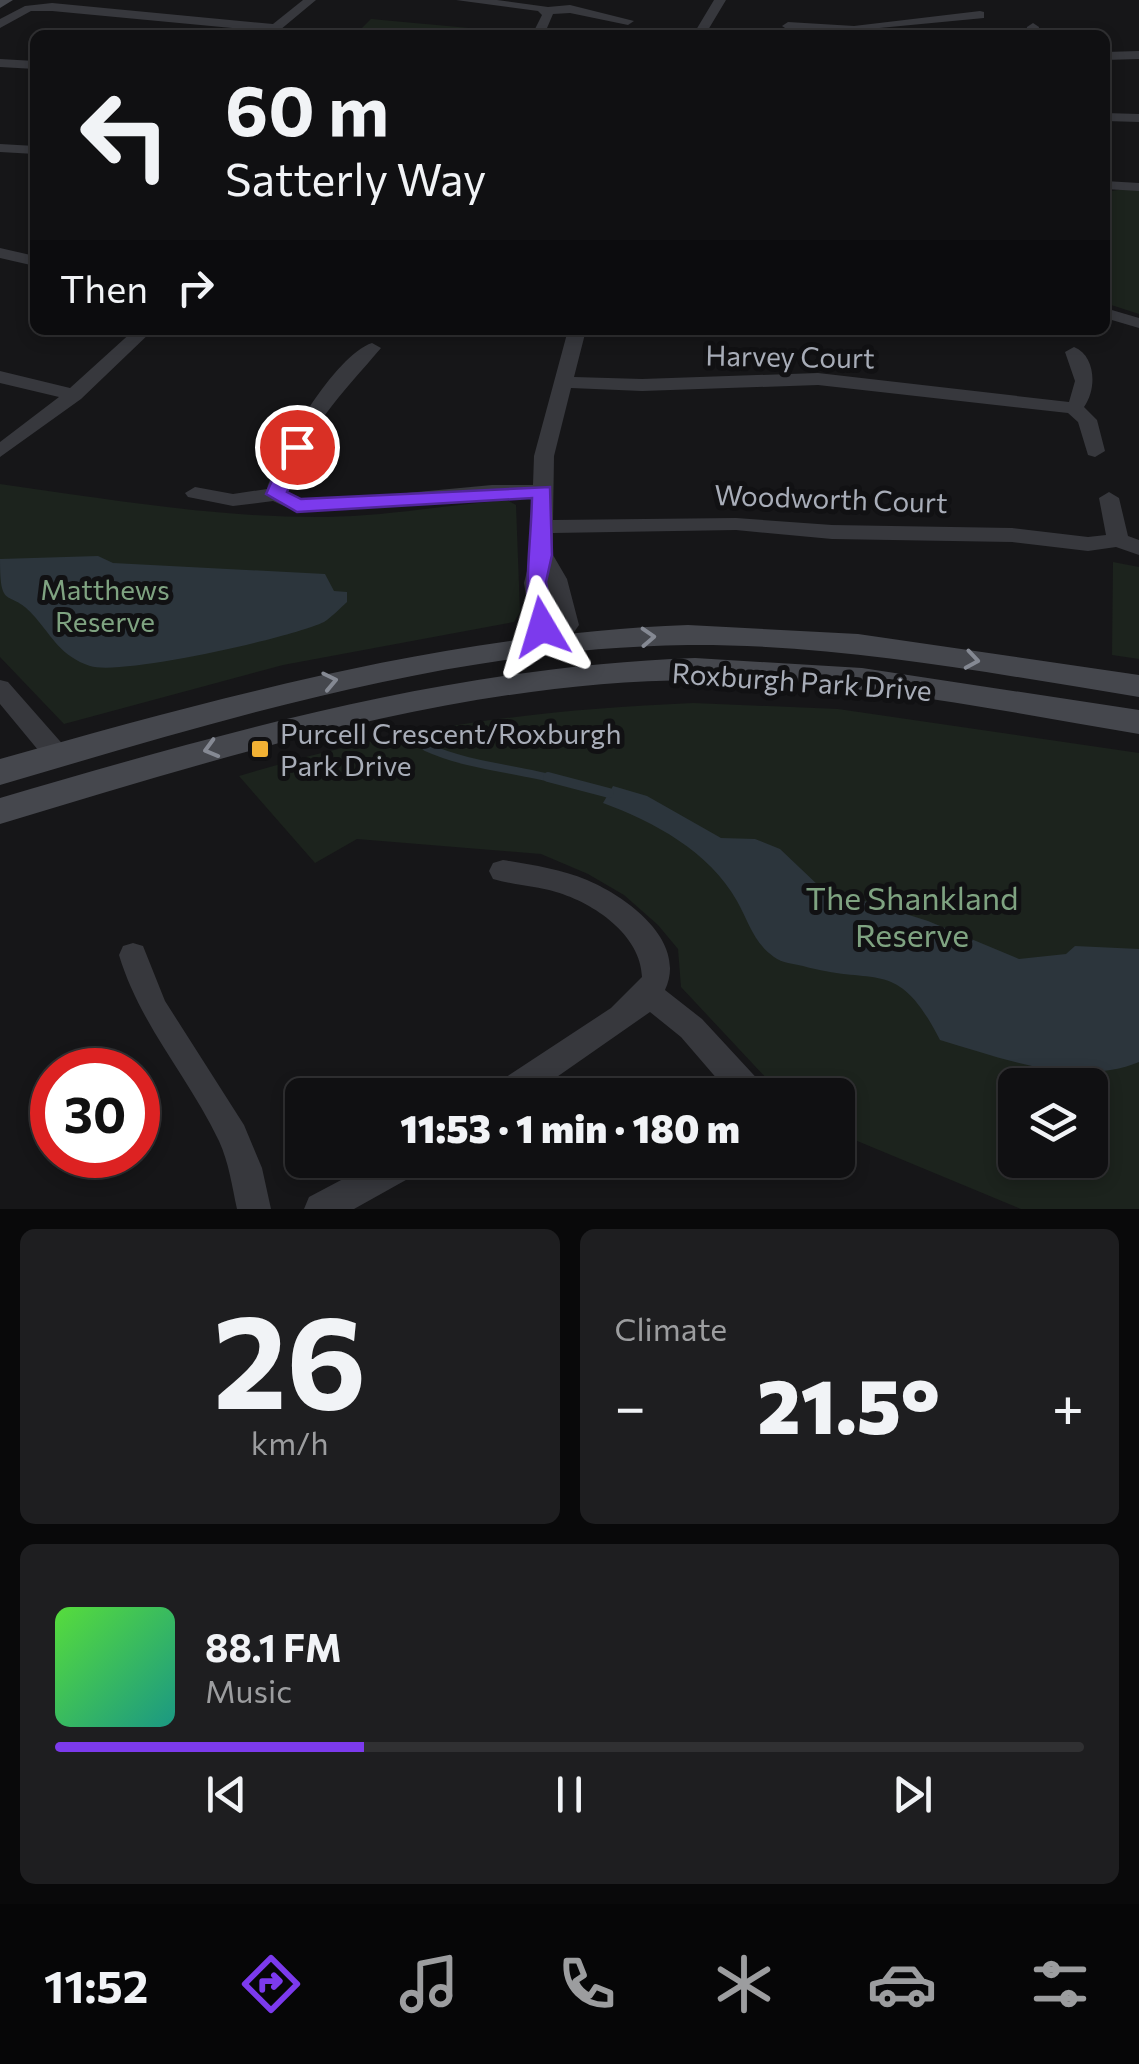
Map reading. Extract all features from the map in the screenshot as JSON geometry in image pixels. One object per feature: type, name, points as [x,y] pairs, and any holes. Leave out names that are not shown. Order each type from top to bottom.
[{"type":"street","points":[[272,30],[310,0]]},
{"type":"street","points":[[462,0],[548,11],[570,9],[628,21]]},
{"type":"street","points":[[701,30],[706,0]]},
{"type":"street","points":[[704,21],[720,0]]},
{"type":"street","points":[[0,24],[18,12],[41,7],[261,30]]},
{"type":"street","points":[[540,30],[548,11]]},
{"type":"street","points":[[869,30],[980,14]]},
{"type":"street","points":[[788,26],[833,30]]},
{"type":"street","points":[[1110,56],[1139,55]]},
{"type":"street","points":[[4,62],[30,65]]},
{"type":"street","points":[[1110,117],[1139,118]]},
{"type":"street","points":[[0,148],[30,150]]},
{"type":"street","points":[[1110,185],[1139,188]]},
{"type":"street","points":[[0,253],[30,260]]},
{"type":"street","points":[[1110,315],[1139,323]]},
{"type":"street","points":[[0,451],[74,394],[139,335]]},
{"type":"street","points":[[563,676],[556,636],[535,582],[542,555],[544,456],[576,335]]},
{"type":"street","points":[[276,494],[278,481],[316,414],[356,361],[372,348]]},
{"type":"street","points":[[1074,352],[1085,388],[1084,399],[1074,408],[1087,420],[1095,451]]},
{"type":"street","points":[[0,377],[74,394]]},
{"type":"street","name":"Harvey Court","points":[[564,382],[642,386],[818,378],[1074,408]]},
{"type":"street","points":[[195,493],[233,500],[276,494],[297,506],[332,506],[492,491],[543,491]]},
{"type":"street","name":"Woodworth Court","points":[[541,527],[736,524],[850,533],[1012,535],[1088,544],[1128,544],[1109,498]]},
{"type":"street","name":"Roxburgh Park Drive","points":[[0,772],[289,690],[556,636],[823,640],[1132,685]]},
{"type":"street","name":"Roxburgh Park Drive","points":[[0,811],[300,724],[442,692],[563,676],[696,668],[843,678],[1133,721]]},
{"type":"street","points":[[0,688],[57,755]]},
{"type":"street","points":[[503,871],[545,877],[578,889],[640,934],[656,954],[659,976],[648,995],[529,1078]]},
{"type":"street","points":[[133,956],[139,982],[165,1032],[244,1161],[254,1209]]},
{"type":"street","points":[[648,995],[697,1028],[709,1051],[735,1078]]},
{"type":"street","points":[[321,1209],[377,1178]]},
{"type":"green space","points":[[371,19],[492,30],[360,30]]},
{"type":"green space","points":[[1139,190],[1139,314],[1110,305],[1110,191]]},
{"type":"green space","name":"Matthews Reserve","points":[[0,484],[162,506],[285,516],[372,515],[507,500],[516,505],[520,612],[514,622],[283,665],[64,724],[0,657]]},
{"type":"green space","points":[[1113,562],[1139,567],[1139,659],[1112,655]]},
{"type":"green space","name":"The Shankland Reserve","points":[[693,703],[838,709],[1139,753],[1139,1209],[1021,1209],[855,1140],[855,1078],[766,1078],[681,987],[678,949],[658,925],[624,895],[588,874],[541,854],[357,839],[315,863],[239,776],[409,734],[575,711]]},
{"type":"shaded area","points":[[98,556],[113,563],[325,574],[334,591],[347,592],[347,602],[324,622],[243,646],[135,666],[90,666],[65,652],[26,608],[4,593],[0,559]]},
{"type":"shaded area","points":[[613,786],[647,796],[721,838],[755,839],[780,849],[820,887],[928,921],[1019,959],[1066,954],[1075,946],[1139,949],[1139,1062],[1108,1070],[1039,1068],[940,1040],[925,1014],[898,985],[777,959],[756,938],[725,883],[696,853],[642,819],[603,803]]},
{"type":"waterway","points":[[426,747],[474,763],[558,780]]},
{"type":"waterway","points":[[548,777],[609,793]]},
{"type":"place","name":"Purcell Crescent/Roxburgh Park Drive","points":[[260,749]]},
{"type":"route","points":[[297,447],[278,481],[276,494],[297,506],[380,504],[492,491],[543,491],[542,555],[535,582],[542,627]]}]
